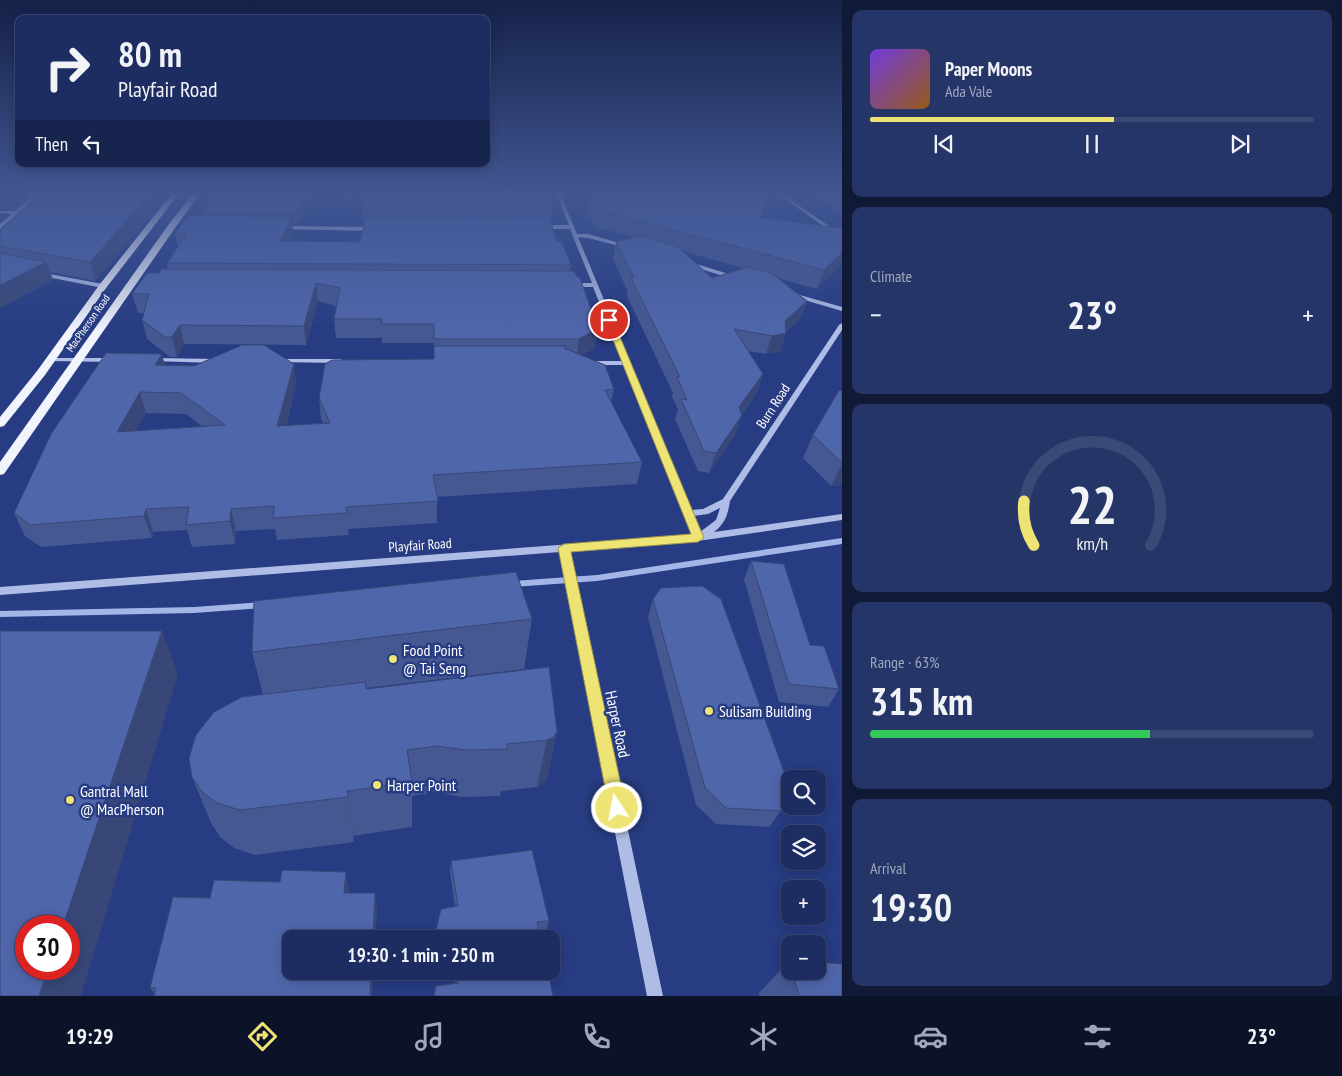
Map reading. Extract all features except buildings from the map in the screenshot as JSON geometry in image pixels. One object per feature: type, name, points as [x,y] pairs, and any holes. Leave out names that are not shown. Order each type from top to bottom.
[{"type":"main road","name":"MacPherson Road","points":[[0,424],[50,360],[101,288],[141,237]]},
{"type":"main road","name":"MacPherson Road","points":[[0,471],[133,286],[165,237]]},
{"type":"street","points":[[575,237],[698,538]]},
{"type":"street","points":[[593,237],[637,249]]},
{"type":"street","points":[[683,262],[737,278]]},
{"type":"street","points":[[33,274],[101,288]]},
{"type":"street","points":[[563,285],[594,285]]},
{"type":"street","points":[[782,292],[842,309]]},
{"type":"street","name":"Burn Road","points":[[698,538],[719,525],[724,514],[726,501],[842,326]]},
{"type":"street","points":[[50,360],[124,360]]},
{"type":"street","points":[[144,360],[226,361]]},
{"type":"street","points":[[270,361],[346,361]]},
{"type":"street","points":[[584,363],[626,363]]},
{"type":"street","points":[[688,513],[705,512],[726,501]]},
{"type":"street","name":"Playfair Road","points":[[0,591],[698,538],[842,517]]},
{"type":"street","name":"Harper Road","points":[[564,548],[655,996]]},
{"type":"waterway","points":[[513,584],[597,578],[842,541]]},
{"type":"waterway","points":[[0,614],[194,610],[263,605]]},
{"type":"place","name":"Food Point @ Tai Seng","points":[[393,659]]},
{"type":"place","name":"Sulisam Building","points":[[709,711]]},
{"type":"place","name":"Harper Point","points":[[377,785]]},
{"type":"place","name":"Gantral Mall @ MacPherson","points":[[70,800]]},
{"type":"route","points":[[609,320],[698,538],[564,548],[617,808]]}]
